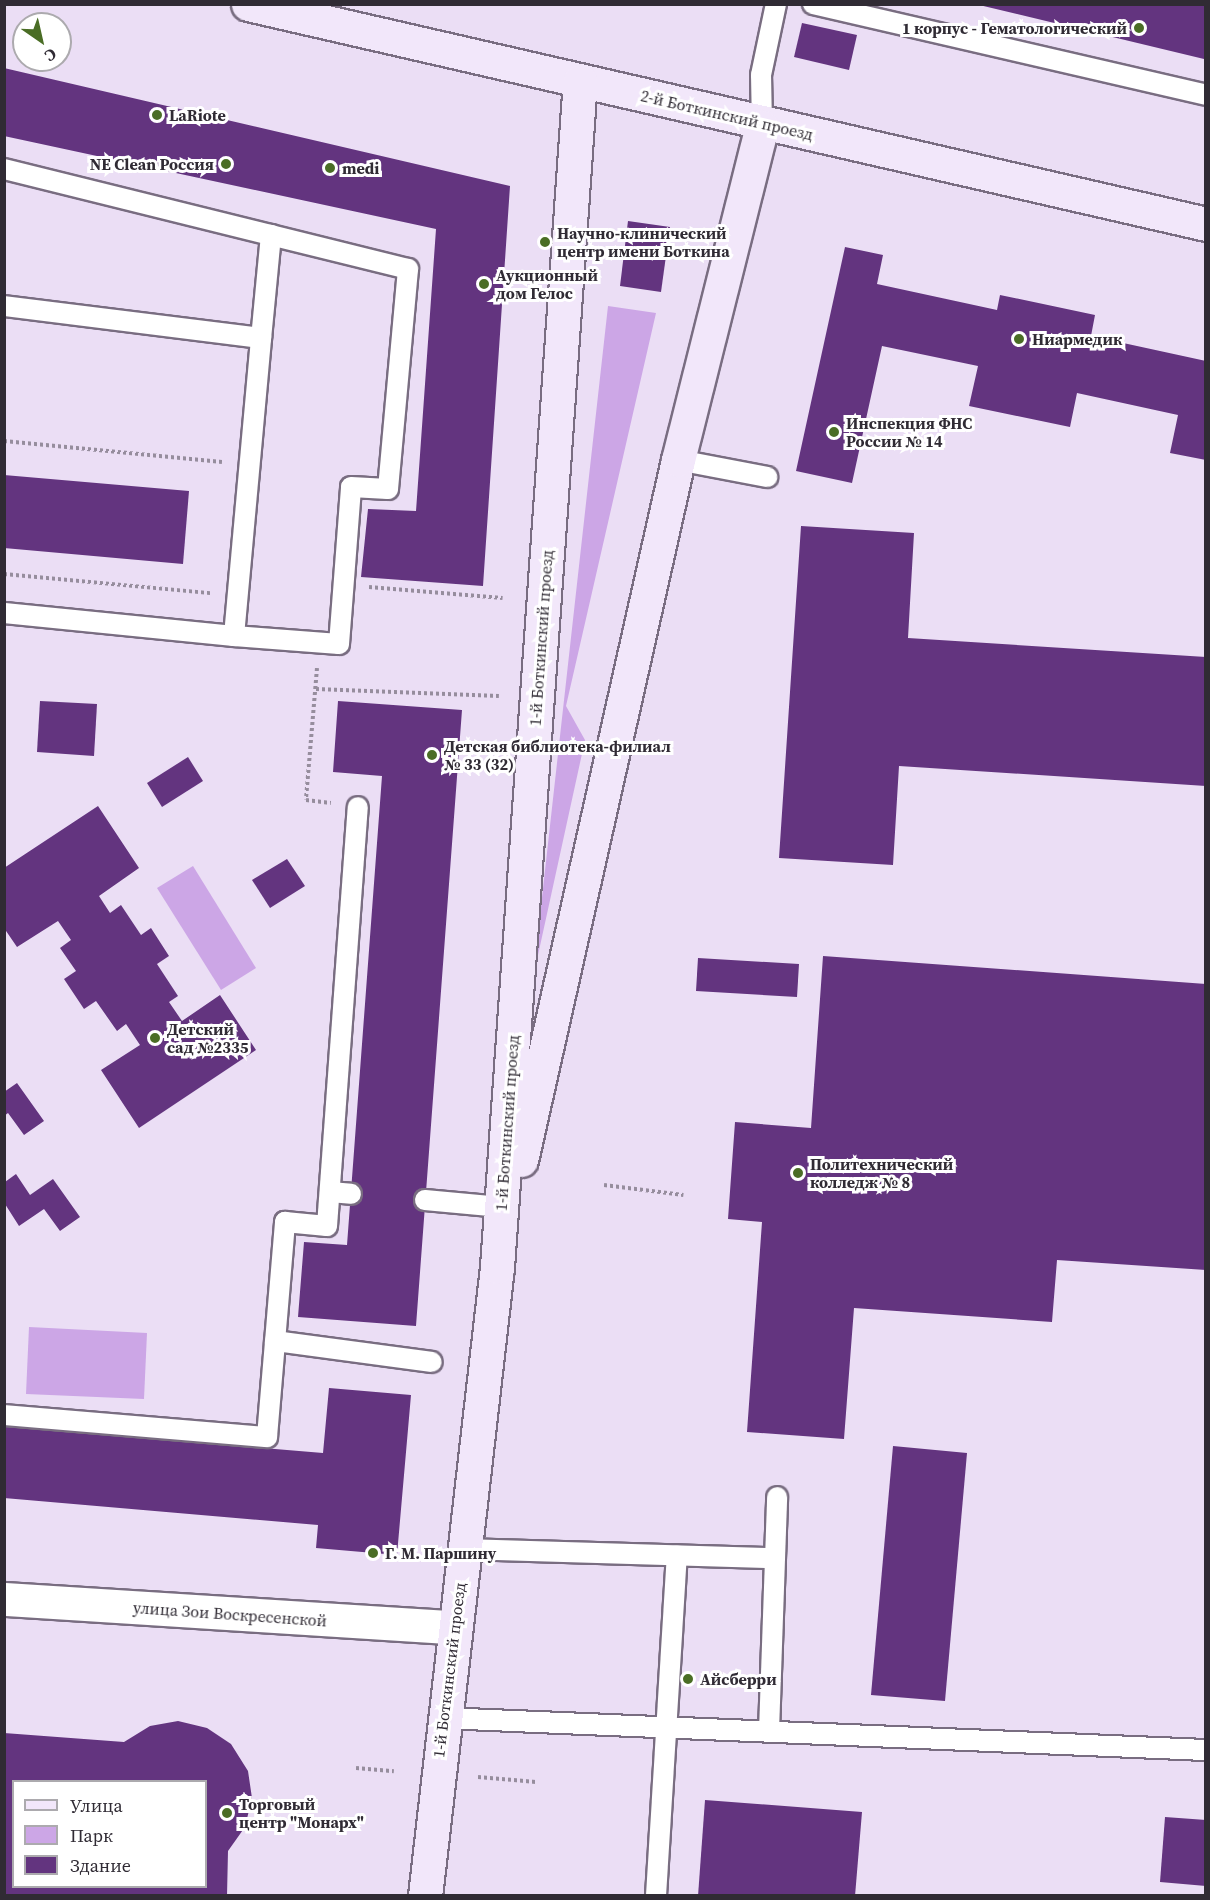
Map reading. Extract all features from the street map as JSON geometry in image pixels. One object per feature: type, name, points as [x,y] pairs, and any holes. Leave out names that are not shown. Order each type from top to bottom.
[{"type":"street","name":"2-й Боткинский проезд","points":[[248,4],[762,126],[1206,224]]},
{"type":"street","name":"1-й Боткинский проезд","points":[[425,1896],[442,1718],[456,1627],[497,1267],[580,81]]},
{"type":"street","name":"1-й Боткинский проезд","points":[[497,1267],[678,460],[762,126]]},
{"type":"street","name":"улица Зои Воскресенской","points":[[4,1599],[456,1627]]},
{"type":"lane","points":[[762,126],[761,75],[776,4]]},
{"type":"lane","points":[[813,4],[1206,95]]},
{"type":"lane","points":[[4,169],[408,269],[388,489],[351,487],[339,644],[234,636],[4,612]]},
{"type":"lane","points":[[234,636],[271,235]]},
{"type":"lane","points":[[4,306],[261,338]]},
{"type":"lane","points":[[678,460],[767,477]]},
{"type":"lane","points":[[4,1415],[267,1437],[285,1222],[327,1226],[358,807]]},
{"type":"lane","points":[[330,1192],[351,1194]]},
{"type":"lane","points":[[425,1200],[501,1207]]},
{"type":"lane","points":[[275,1341],[432,1362]]},
{"type":"lane","points":[[769,1731],[773,1558],[777,1497]]},
{"type":"lane","points":[[464,1549],[773,1558]]},
{"type":"lane","points":[[656,1896],[669,1728],[677,1556]]},
{"type":"lane","points":[[442,1718],[1206,1750]]},
{"type":"path","points":[[4,441],[249,465]]},
{"type":"path","points":[[4,574],[237,596]]},
{"type":"path","points":[[344,585],[503,598]]},
{"type":"path","points":[[319,643],[306,801],[358,807]]},
{"type":"path","points":[[316,689],[499,696]]},
{"type":"path","points":[[604,1185],[683,1195]]},
{"type":"path","points":[[356,1768],[394,1770]]},
{"type":"path","points":[[478,1777],[536,1782]]},
{"type":"green space","points":[[608,306],[656,313],[566,706],[585,740],[533,978]]},
{"type":"green space","points":[[193,866],[256,968],[221,990],[157,888]]},
{"type":"green space","points":[[29,1327],[147,1333],[144,1399],[26,1394]]},
{"type":"building","name":"1 корпус - Гематологический","points":[[975,4],[1206,4],[1206,52],[1204,59]]},
{"type":"building","points":[[802,23],[857,35],[849,70],[794,57]]},
{"type":"building","points":[[4,68],[12,70],[12,72],[21,72],[510,186],[483,586],[361,577],[368,509],[416,511],[436,229],[4,136]]},
{"type":"building","points":[[628,221],[670,227],[661,292],[620,286]]},
{"type":"building","points":[[845,247],[883,255],[877,284],[997,310],[1000,295],[1095,315],[1091,336],[1206,361],[1206,460],[1170,453],[1178,415],[1077,393],[1070,427],[969,406],[978,366],[882,346],[852,483],[796,471]]},
{"type":"building","points":[[4,475],[189,491],[183,564],[4,548]]},
{"type":"building","points":[[801,526],[914,533],[908,638],[1206,657],[1206,786],[899,766],[893,865],[779,858]]},
{"type":"building","points":[[40,701],[97,704],[94,756],[37,752]]},
{"type":"building","points":[[338,701],[462,710],[416,1326],[298,1317],[304,1242],[347,1245],[382,776],[333,772]]},
{"type":"building","points":[[188,757],[203,781],[162,807],[147,783]]},
{"type":"building","points":[[98,806],[139,868],[99,896],[110,913],[121,905],[141,935],[151,928],[169,956],[157,964],[178,996],[169,1002],[182,1021],[220,995],[256,1050],[139,1128],[101,1070],[140,1045],[126,1024],[117,1031],[96,1001],[84,1009],[64,979],[76,971],[60,948],[71,940],[58,921],[17,947],[4,928],[4,868]]},
{"type":"building","points":[[287,859],[305,886],[270,908],[252,880]]},
{"type":"building","points":[[823,956],[1206,984],[1206,1270],[1057,1260],[1052,1322],[854,1308],[844,1439],[747,1432],[762,1222],[728,1219],[735,1122],[811,1128]]},
{"type":"building","points":[[698,958],[799,964],[797,997],[696,991]]},
{"type":"building","points":[[17,1083],[44,1121],[24,1135],[8,1113],[4,1116],[4,1092]]},
{"type":"building","points":[[16,1174],[30,1195],[53,1179],[80,1217],[60,1231],[44,1209],[19,1226],[5,1204],[5,1182]]},
{"type":"building","points":[[329,1388],[411,1395],[397,1555],[316,1548],[318,1525],[4,1498],[4,1426],[323,1453]]},
{"type":"building","points":[[893,1446],[967,1453],[945,1701],[871,1695]]},
{"type":"building","name":"Торговый центр \"Монарх\"","points":[[178,1721],[207,1728],[231,1744],[248,1771],[252,1798],[245,1827],[228,1851],[227,1896],[4,1896],[4,1733],[124,1742],[150,1726]]},
{"type":"building","points":[[705,1800],[862,1812],[855,1896],[698,1896]]},
{"type":"building","points":[[1165,1817],[1206,1820],[1206,1886],[1160,1882]]},
{"type":"place","name":"1 корпус - Гематологический","points":[[1139,28]]},
{"type":"place","name":"LaRiote","points":[[157,115]]},
{"type":"place","name":"NE Clean Россия","points":[[226,164]]},
{"type":"place","name":"medi","points":[[330,168]]},
{"type":"place","name":"Научно-клинический центр имени Боткина","points":[[545,242]]},
{"type":"place","name":"Аукционный дом Гелос","points":[[484,284]]},
{"type":"place","name":"Ниармедик","points":[[1019,339]]},
{"type":"place","name":"Инспекция ФНС России № 14","points":[[834,432]]},
{"type":"place","name":"Детская библиотека-филиал № 33 (32)","points":[[432,755]]},
{"type":"place","name":"Детский сад №2335","points":[[155,1038]]},
{"type":"place","name":"Политехнический колледж № 8","points":[[798,1173]]},
{"type":"place","name":"Г. М. Паршину","points":[[373,1553]]},
{"type":"place","name":"Айсберри","points":[[688,1679]]},
{"type":"place","name":"Торговый центр \"Монарх\"","points":[[227,1813]]}]
